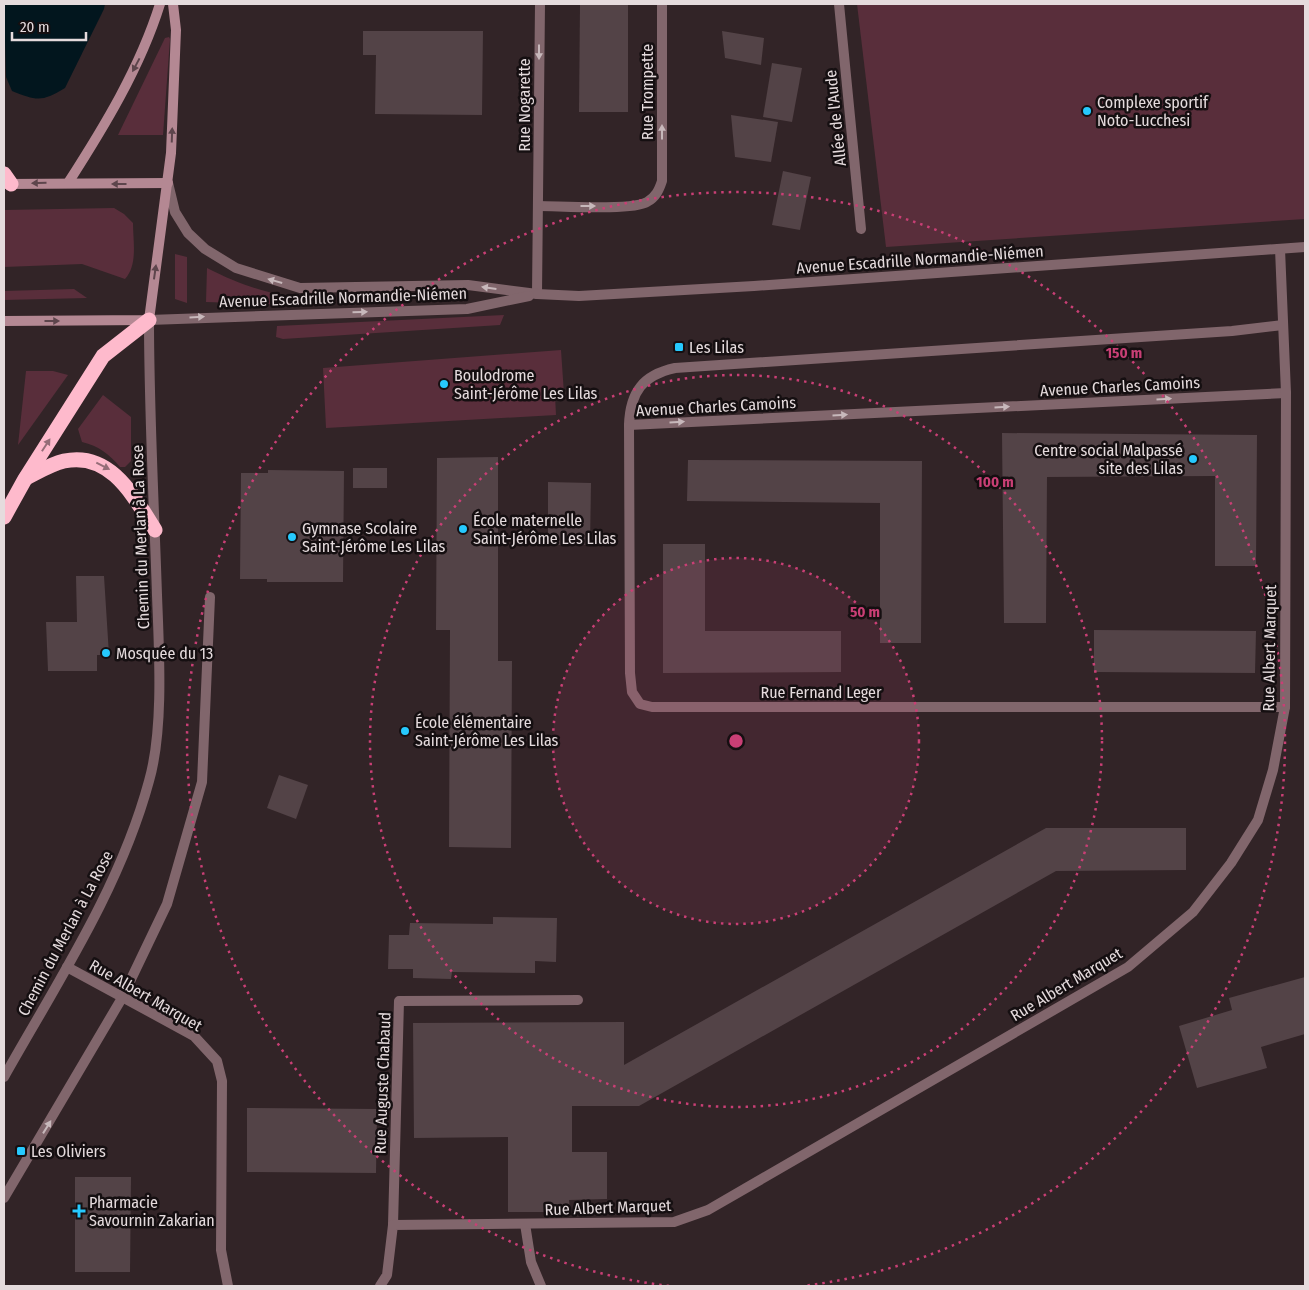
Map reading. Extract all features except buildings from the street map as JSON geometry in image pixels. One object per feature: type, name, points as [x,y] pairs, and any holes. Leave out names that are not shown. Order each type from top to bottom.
[{"type":"highway","points":[[4,517],[25,479],[103,356],[149,320]]},
{"type":"highway","points":[[25,479],[63,461],[79,458],[93,462],[109,469],[122,482],[155,530]]},
{"type":"main road","points":[[68,183],[96,139],[148,41],[160,4]]},
{"type":"main road","points":[[4,321],[149,320],[168,183],[176,30],[173,4]]},
{"type":"main road","points":[[6,181],[168,183]]},
{"type":"street","name":"Rue Nogarette","points":[[537,294],[540,4]]},
{"type":"street","name":"Rue Trompette","points":[[539,206],[629,206],[646,203],[658,193],[662,181],[662,4]]},
{"type":"street","name":"Allée de l'Aude","points":[[839,4],[862,229]]},
{"type":"street","name":"Avenue Escadrille Normandie-Niémen","points":[[168,183],[175,212],[188,233],[204,249],[236,268],[269,280],[300,288],[468,285],[537,294],[579,296],[754,286],[1305,247]]},
{"type":"street","name":"Rue Albert Marquet","points":[[393,1225],[674,1222],[708,1210],[1128,967],[1193,912],[1232,863],[1258,820],[1273,770],[1285,707],[1286,393],[1280,249]]},
{"type":"street","name":"Avenue Escadrille Normandie-Niémen","points":[[149,320],[467,309],[537,294]]},
{"type":"street","name":"Chemin du Merlan à La Rose","points":[[4,1077],[67,967],[125,853],[150,780],[158,722],[159,637],[149,399],[149,320]]},
{"type":"street","name":"Avenue Charles Camoins","points":[[1284,325],[1232,331],[675,368],[658,372],[644,382],[630,406],[629,425],[1286,393]]},
{"type":"street","name":"Rue Fernand Leger","points":[[629,425],[630,673],[632,692],[640,704],[652,707],[1285,707]]},
{"type":"street","points":[[4,1198],[122,998],[167,904],[202,782],[210,597]]},
{"type":"street","name":"Rue Albert Marquet","points":[[67,967],[194,1036],[217,1061],[222,1080],[221,1250],[228,1286]]},
{"type":"street","name":"Rue Auguste Chabaud","points":[[393,1225],[399,1001],[578,1000]]},
{"type":"street","points":[[525,1224],[531,1262],[541,1286]]},
{"type":"street","points":[[380,1286],[387,1275],[393,1225]]},
{"type":"shaded area","name":"Complexe sportif Noto-Lucchesi","points":[[857,4],[1305,4],[1305,219],[886,247]]},
{"type":"shaded area","points":[[169,37],[163,135],[118,135],[165,38]]},
{"type":"shaded area","points":[[114,208],[133,223],[132,267],[125,279],[82,264],[4,267],[4,210]]},
{"type":"shaded area","points":[[175,254],[187,257],[187,303],[175,299]]},
{"type":"shaded area","points":[[207,268],[261,290],[318,302],[318,306],[206,302]]},
{"type":"shaded area","points":[[74,289],[87,298],[4,300],[4,291]]},
{"type":"shaded area","points":[[504,315],[500,325],[283,339],[276,337],[277,326]]},
{"type":"shaded area","name":"Boulodrome Saint-Jérôme Les Lilas","points":[[561,350],[564,394],[555,395],[556,415],[326,428],[323,368]]},
{"type":"shaded area","points":[[26,371],[53,371],[68,375],[18,445]]},
{"type":"shaded area","points":[[103,395],[131,417],[131,461],[125,467],[120,467],[108,454],[99,448],[82,442],[78,429]]},
{"type":"water","points":[[4,4],[105,4],[65,88],[45,98],[28,97],[12,91],[6,77]]},
{"type":"place","name":"Complexe sportif Noto-Lucchesi","points":[[1087,111]]},
{"type":"place","name":"Les Lilas","points":[[679,347]]},
{"type":"place","name":"Boulodrome Saint-Jérôme Les Lilas","points":[[444,384]]},
{"type":"place","name":"Centre social Malpassé site des Lilas","points":[[1193,459]]},
{"type":"place","name":"École maternelle Saint-Jérôme Les Lilas","points":[[463,529]]},
{"type":"place","name":"Gymnase Scolaire Saint-Jérôme Les Lilas","points":[[292,537]]},
{"type":"place","name":"Mosquée du 13","points":[[106,653]]},
{"type":"place","name":"École élémentaire Saint-Jérôme Les Lilas","points":[[405,731]]},
{"type":"place","name":"Les Oliviers","points":[[21,1151]]},
{"type":"place","name":"Pharmacie Savournin Zakarian","points":[[79,1211]]}]
